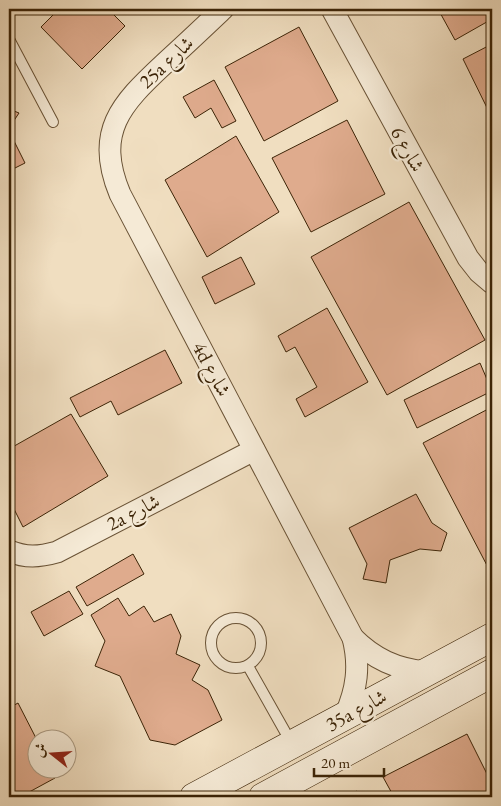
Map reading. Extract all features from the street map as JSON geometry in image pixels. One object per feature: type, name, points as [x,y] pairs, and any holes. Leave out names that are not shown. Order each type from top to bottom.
[{"type":"street","name":"25a شارع","points":[[131,95],[223,9]]},
{"type":"street","name":"شارع 6","points":[[332,9],[468,258],[479,272],[492,282]]},
{"type":"street","name":"4d شارع","points":[[131,95],[114,125],[110,160],[113,177],[353,638],[365,650],[394,666],[426,672]]},
{"type":"street","name":"2a شارع","points":[[9,551],[21,556],[39,557],[57,552],[254,450]]},
{"type":"street","name":"35a شارع","points":[[194,797],[492,637]]},
{"type":"street","name":"4d شارع","points":[[345,716],[356,686],[358,670],[353,638]]},
{"type":"street","name":"35a شارع","points":[[263,797],[492,673]]},
{"type":"lane","points":[[9,39],[53,122]]},
{"type":"lane","points":[[244,619],[253,624],[259,632],[262,641],[261,651],[256,660],[248,666],[239,669],[229,668],[220,663],[214,656],[211,646],[212,636],[217,627],[224,621],[244,619]]},
{"type":"lane","points":[[248,666],[292,744]]},
{"type":"building","points":[[59,9],[108,9],[125,26],[82,69],[41,27]]},
{"type":"building","points":[[438,9],[492,9],[492,19],[455,40]]},
{"type":"building","points":[[299,27],[338,101],[264,141],[225,67]]},
{"type":"building","points":[[492,44],[492,118],[463,59]]},
{"type":"building","points":[[214,80],[236,121],[222,128],[211,108],[195,118],[183,97]]},
{"type":"building","points":[[9,109],[19,113],[9,128]]},
{"type":"building","points":[[347,120],[385,194],[311,232],[272,158]]},
{"type":"building","points":[[9,131],[25,163],[9,171]]},
{"type":"building","points":[[236,136],[279,212],[207,257],[165,180]]},
{"type":"building","points":[[409,202],[485,340],[387,395],[311,257]]},
{"type":"building","points":[[241,257],[255,284],[215,304],[202,277]]},
{"type":"building","points":[[327,308],[368,382],[305,417],[296,399],[317,387],[295,347],[286,352],[278,336]]},
{"type":"building","points":[[165,350],[182,383],[118,415],[111,401],[80,417],[70,398]]},
{"type":"building","points":[[480,363],[492,391],[417,428],[404,400]]},
{"type":"building","points":[[492,407],[492,575],[423,443]]},
{"type":"building","points":[[71,414],[108,476],[23,527],[9,499],[9,449]]},
{"type":"building","points":[[416,494],[432,523],[447,533],[441,551],[420,549],[390,560],[386,583],[363,579],[367,564],[349,528]]},
{"type":"building","points":[[133,554],[144,574],[87,606],[76,587]]},
{"type":"building","points":[[69,591],[83,614],[44,636],[31,612]]},
{"type":"building","points":[[118,598],[129,616],[144,606],[154,622],[171,614],[181,636],[176,654],[200,665],[192,680],[208,690],[222,720],[175,745],[150,740],[120,676],[95,666],[105,641],[91,615]]},
{"type":"building","points":[[18,703],[31,728],[28,728],[28,778],[55,778],[20,797],[9,797],[9,708]]},
{"type":"building","points":[[467,734],[492,784],[492,797],[394,797],[383,777]]},
{"type":"building","points":[[357,791],[361,797],[346,797]]}]
